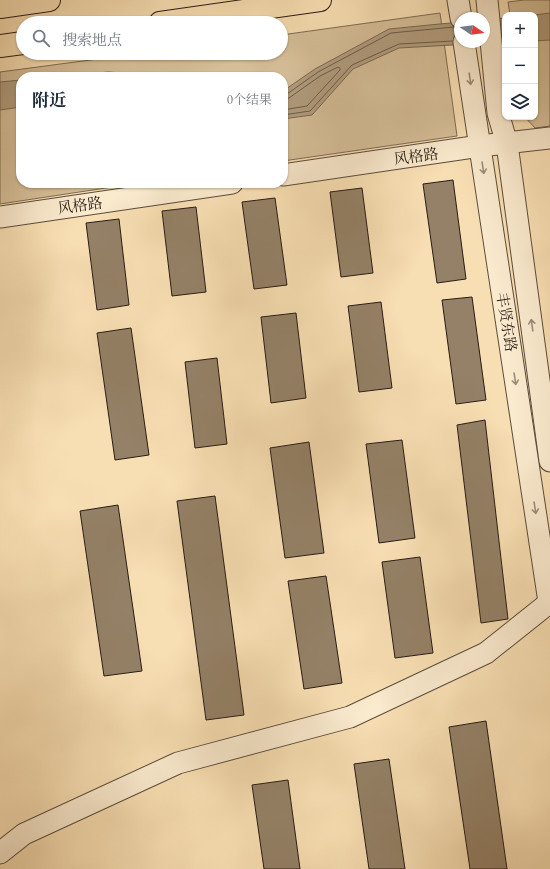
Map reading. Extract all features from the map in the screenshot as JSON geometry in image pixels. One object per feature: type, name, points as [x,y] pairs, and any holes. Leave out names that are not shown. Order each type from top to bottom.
[{"type":"main road","points":[[209,16],[320,0]]},
{"type":"main road","points":[[0,7],[36,1]]},
{"type":"main road","points":[[0,46],[16,44]]},
{"type":"street","name":"丰贤东路","points":[[487,2],[498,113],[507,144],[550,461]]},
{"type":"street","name":"丰贤东路","points":[[465,48],[549,602]]},
{"type":"street","name":"风格路","points":[[288,174],[480,146],[550,138]]},
{"type":"street","name":"风格路","points":[[0,217],[198,188]]},
{"type":"street","points":[[0,853],[24,834],[178,763],[350,717],[486,653],[549,602]]},
{"type":"shaded area","points":[[524,0],[550,0],[550,126],[535,128],[528,120],[538,120],[538,12],[510,12],[508,2]]},
{"type":"shaded area","points":[[440,13],[457,136],[288,160],[288,72],[16,72],[16,188],[106,188],[0,204],[0,72],[90,60],[288,60],[288,34]]},
{"type":"water","points":[[550,13],[550,40],[538,41],[538,14]]},
{"type":"water","points":[[502,18],[502,42],[490,43],[490,19]]},
{"type":"water","points":[[454,23],[454,45],[399,48],[353,69],[312,115],[288,118],[288,88],[315,69],[389,29]]},
{"type":"water","points":[[16,80],[16,108],[0,110],[0,82]]},
{"type":"building","points":[[453,180],[466,279],[437,283],[423,184]]},
{"type":"building","points":[[362,188],[373,273],[341,277],[330,192]]},
{"type":"building","points":[[275,198],[287,285],[254,289],[242,202]]},
{"type":"building","points":[[196,207],[206,292],[172,296],[162,211]]},
{"type":"building","points":[[119,219],[129,305],[97,310],[86,223]]},
{"type":"building","points":[[472,297],[486,400],[456,404],[442,300]]},
{"type":"building","points":[[381,302],[392,388],[359,392],[348,306]]},
{"type":"building","points":[[296,313],[306,398],[271,403],[261,317]]},
{"type":"building","points":[[131,328],[149,455],[115,460],[97,333]]},
{"type":"building","points":[[217,358],[227,444],[195,448],[185,362]]},
{"type":"building","points":[[485,420],[508,619],[481,623],[457,425]]},
{"type":"building","points":[[402,440],[415,538],[379,543],[366,444]]},
{"type":"building","points":[[309,442],[324,553],[285,558],[270,448]]},
{"type":"building","points":[[215,496],[244,715],[206,720],[177,501]]},
{"type":"building","points":[[118,505],[142,671],[104,676],[80,511]]},
{"type":"building","points":[[420,557],[433,653],[395,658],[382,562]]},
{"type":"building","points":[[326,576],[342,683],[304,689],[288,581]]},
{"type":"building","points":[[486,721],[507,869],[470,869],[449,727]]},
{"type":"building","points":[[389,759],[405,869],[369,869],[354,764]]},
{"type":"building","points":[[288,780],[300,869],[264,869],[252,785]]}]
